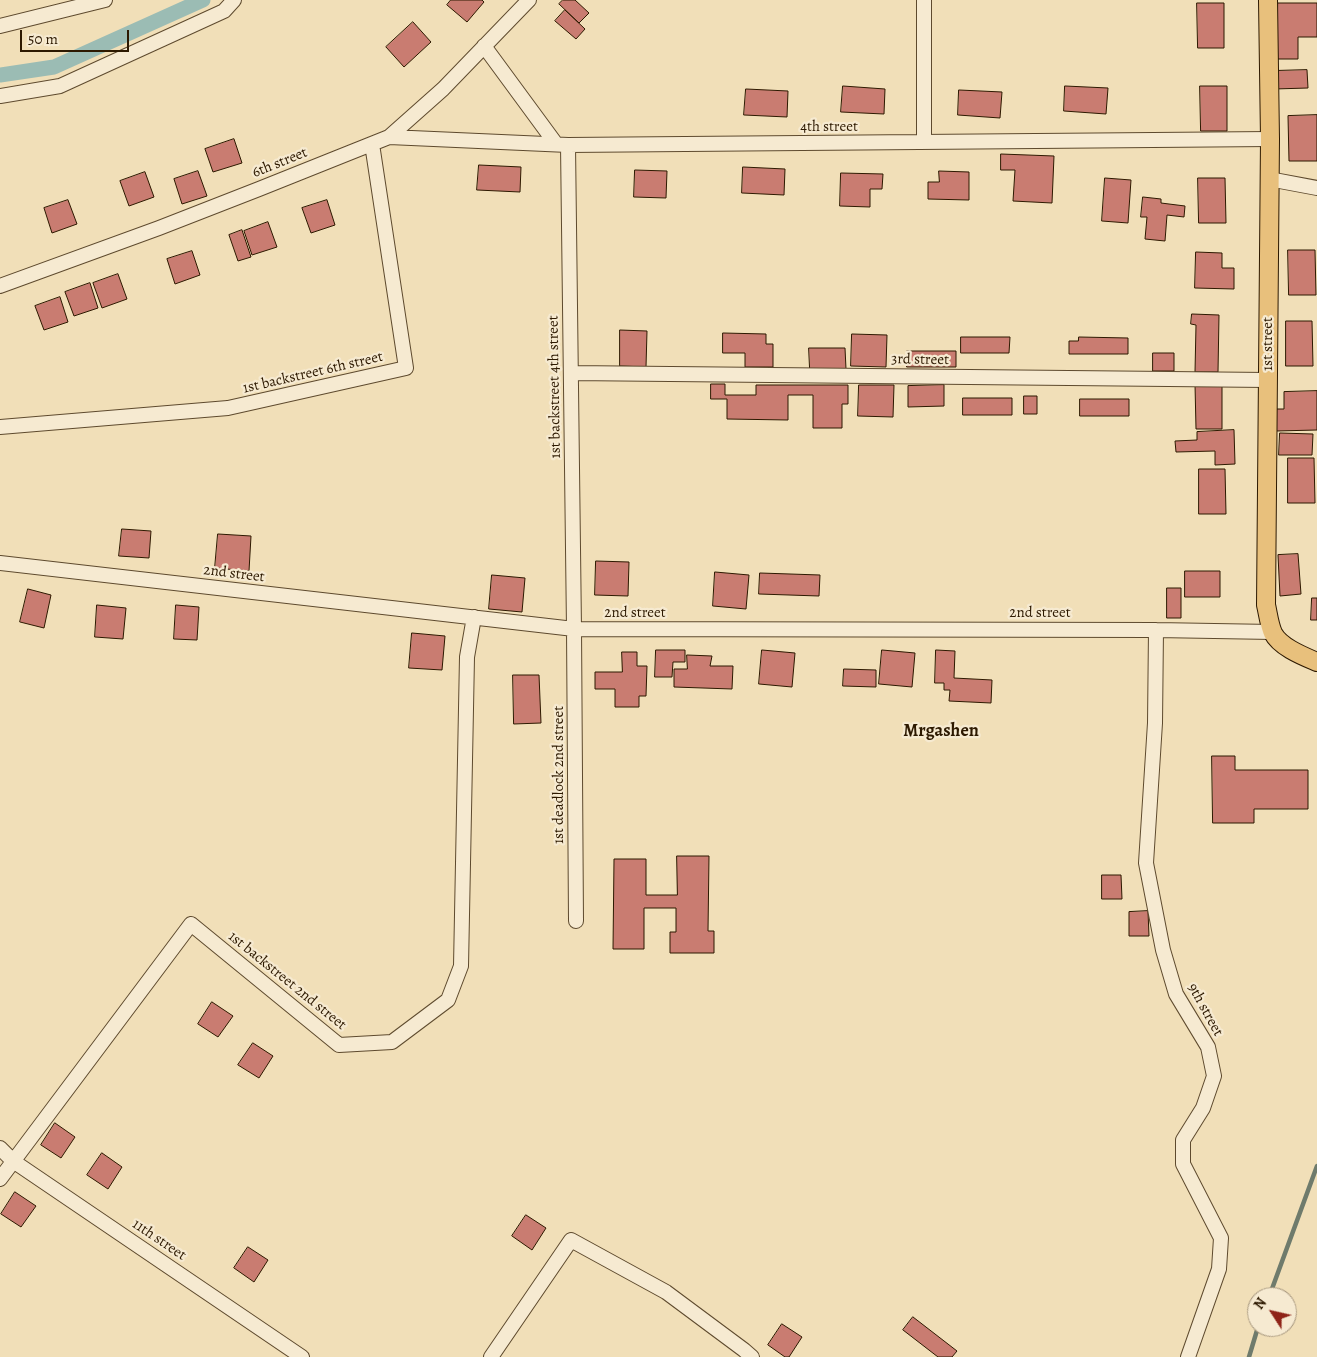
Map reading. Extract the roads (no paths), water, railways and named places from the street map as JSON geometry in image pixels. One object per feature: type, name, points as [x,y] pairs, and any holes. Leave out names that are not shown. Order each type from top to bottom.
[{"type":"main road","name":"1st street","points":[[1268,0],[1270,139],[1266,605],[1273,632]]},
{"type":"main road","points":[[1273,632],[1278,640],[1297,653],[1317,662]]},
{"type":"street","points":[[0,26],[105,0]]},
{"type":"street","points":[[0,96],[60,86],[224,11],[234,0]]},
{"type":"street","name":"6th street","points":[[0,286],[168,225],[389,137],[443,89],[528,0]]},
{"type":"street","points":[[924,0],[924,142]]},
{"type":"street","points":[[484,46],[562,145]]},
{"type":"street","name":"4th street","points":[[389,137],[562,145],[1270,139]]},
{"type":"street","name":"1st backstreet 6th street","points":[[0,427],[228,408],[406,368],[372,144]]},
{"type":"street","name":"1st backstreet 4th street","points":[[562,145],[572,373],[574,629]]},
{"type":"street","points":[[1269,179],[1317,188]]},
{"type":"street","name":"3rd street","points":[[572,373],[1268,380]]},
{"type":"street","name":"2nd street","points":[[0,563],[574,629],[1273,632]]},
{"type":"street","name":"1st backstreet 2nd street","points":[[12,1161],[191,924],[339,1045],[392,1042],[448,1000],[461,966],[467,657],[474,617]]},
{"type":"street","name":"1st deadlock 2nd street","points":[[574,629],[576,921]]},
{"type":"street","name":"9th street","points":[[1156,630],[1156,723],[1146,863],[1162,950],[1176,994],[1208,1047],[1214,1076],[1203,1108],[1183,1140],[1183,1164],[1221,1238],[1219,1269],[1188,1357]]},
{"type":"street","name":"11th street","points":[[0,1148],[12,1161],[302,1357]]},
{"type":"street","points":[[0,1178],[12,1161]]},
{"type":"street","points":[[491,1357],[571,1240],[666,1292],[752,1357]]},
{"type":"waterway","points":[[0,75],[54,67],[203,0]]},
{"type":"waterway","points":[[1273,1287],[1317,1166]]},
{"type":"waterway","points":[[1249,1357],[1255,1337]]},
{"type":"district","name":"Mrgashen","points":[[941,732]]}]
